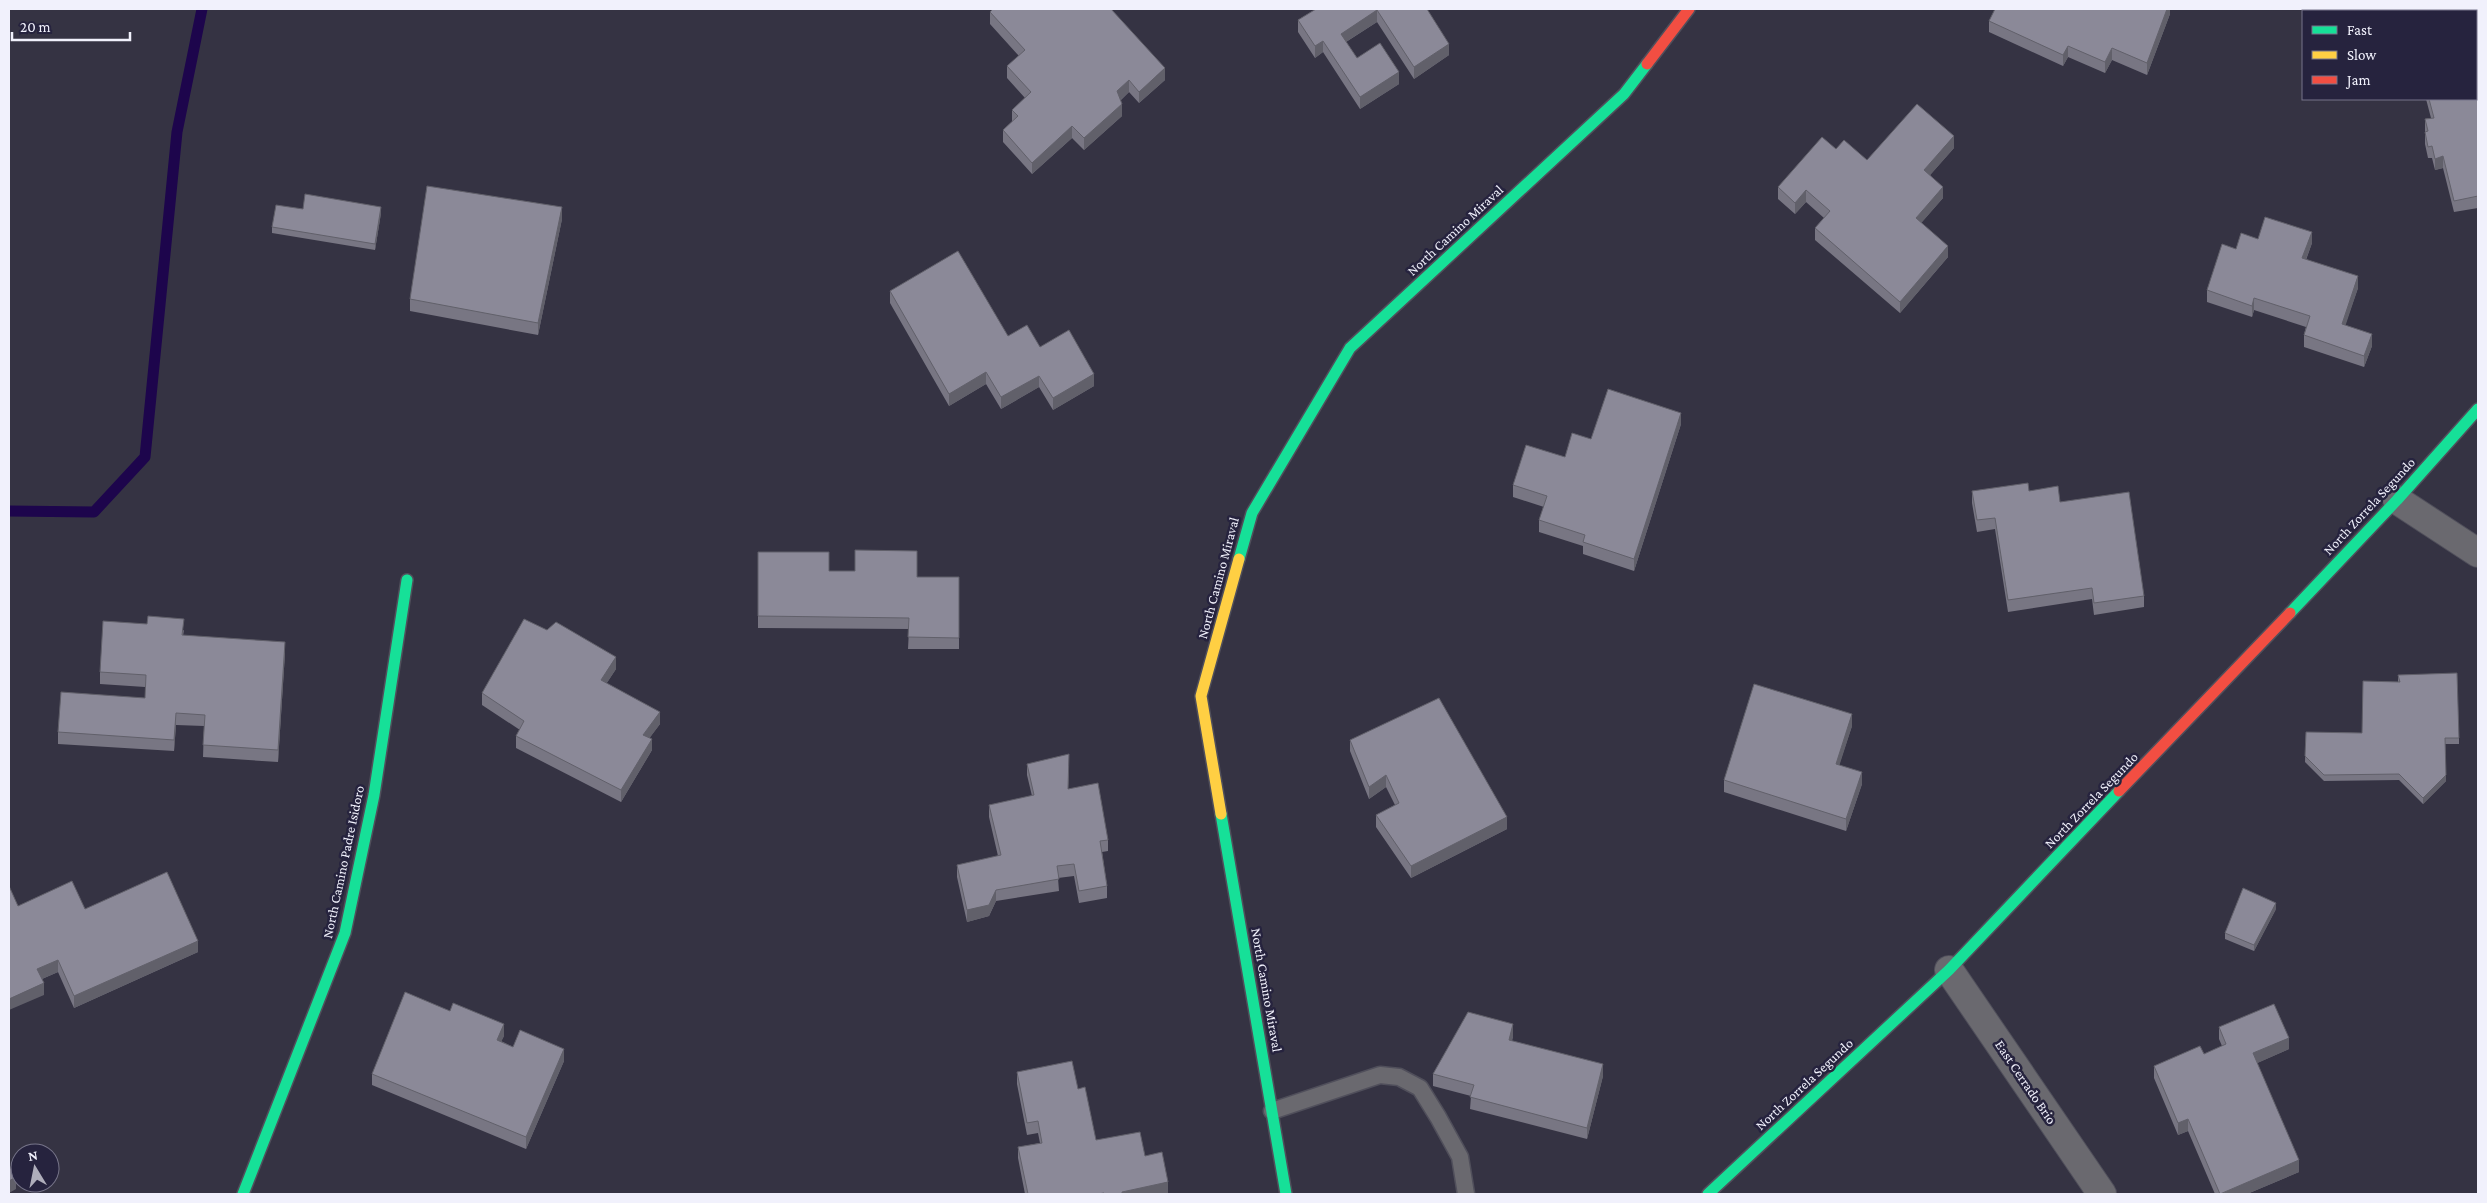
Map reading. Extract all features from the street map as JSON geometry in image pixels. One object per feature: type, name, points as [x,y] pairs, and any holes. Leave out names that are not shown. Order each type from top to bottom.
[{"type":"street","name":"North Camino Miraval","points":[[1286,1194],[1201,696],[1252,513],[1350,348],[1624,94],[1689,9]]},
{"type":"street","name":"North Zorrela Segundo","points":[[1708,1194],[1949,970],[2397,500],[2478,409]]},
{"type":"street","points":[[2397,500],[2478,553]]},
{"type":"street","name":"North Camino Padre Isidoro","points":[[244,1194],[345,933],[374,795],[407,580]]},
{"type":"street","name":"East Cerrado Brio","points":[[1949,970],[2102,1194]]},
{"type":"lane","points":[[1272,1111],[1380,1075],[1399,1078],[1420,1088],[1438,1117],[1460,1157],[1466,1194]]},
{"type":"building","points":[[993,9],[1111,9],[1165,68],[1139,92],[1129,80],[1117,91],[1122,104],[1084,138],[1072,126],[1032,163],[1003,130],[1018,116],[1012,110],[1031,92],[1007,66],[1025,50],[990,12]]},
{"type":"building","points":[[1316,9],[1427,9],[1449,44],[1414,67],[1377,10],[1341,34],[1357,58],[1380,43],[1399,72],[1360,97],[1323,41],[1315,46],[1298,20]]},
{"type":"building","points":[[1995,9],[2167,9],[2147,63],[2112,48],[2105,62],[2068,46],[2063,55],[1989,21]]},
{"type":"building","points":[[2477,68],[2478,196],[2454,201],[2443,156],[2435,159],[2432,146],[2428,147],[2425,132],[2428,131],[2425,119],[2434,118],[2429,100],[2477,100]]},
{"type":"building","points":[[1917,104],[1954,136],[1924,170],[1943,187],[1916,218],[1948,246],[1900,302],[1815,228],[1830,211],[1806,190],[1795,203],[1778,187],[1822,137],[1836,149],[1844,140],[1867,160]]},
{"type":"building","points":[[427,186],[562,207],[538,323],[410,299]]},
{"type":"building","points":[[305,194],[381,207],[375,244],[272,227],[276,205],[303,209]]},
{"type":"building","points":[[2265,217],[2312,232],[2302,258],[2358,276],[2342,324],[2372,334],[2364,356],[2304,335],[2310,316],[2254,298],[2252,306],[2207,290],[2222,244],[2236,249],[2241,233],[2258,239]]},
{"type":"building","points":[[958,251],[1008,336],[1027,325],[1040,347],[1069,330],[1094,374],[1053,398],[1039,376],[1001,397],[986,372],[949,394],[890,291]]},
{"type":"building","points":[[1608,389],[1681,413],[1634,559],[1583,542],[1585,535],[1539,520],[1547,496],[1513,485],[1526,445],[1565,457],[1572,433],[1591,439]]},
{"type":"building","points":[[2028,483],[2029,491],[2058,486],[2060,502],[2129,492],[2144,596],[2094,603],[2092,588],[2008,600],[1995,518],[1977,520],[1972,491]]},
{"type":"building","points":[[855,550],[917,551],[917,577],[959,577],[959,638],[908,637],[909,618],[758,616],[758,552],[829,552],[829,571],[855,571]]},
{"type":"building","points":[[148,616],[184,619],[182,635],[285,642],[278,750],[203,745],[205,715],[176,713],[174,740],[58,732],[61,692],[145,698],[146,675],[100,672],[103,621],[147,624]]},
{"type":"building","points":[[524,619],[547,630],[556,622],[616,657],[601,680],[660,712],[643,735],[652,739],[621,790],[516,736],[524,721],[482,693]]},
{"type":"building","points":[[2457,673],[2459,738],[2445,738],[2446,775],[2423,798],[2399,774],[2324,775],[2305,756],[2306,732],[2362,733],[2363,681],[2400,682],[2398,675]]},
{"type":"building","points":[[1754,684],[1852,714],[1836,764],[1862,772],[1846,819],[1724,780]]},
{"type":"building","points":[[1439,698],[1507,817],[1411,866],[1376,815],[1399,803],[1386,775],[1369,787],[1350,740]]},
{"type":"building","points":[[1069,754],[1068,789],[1098,783],[1108,840],[1100,841],[1107,886],[1079,891],[1074,864],[1057,866],[1059,879],[996,890],[989,905],[967,910],[957,865],[1001,855],[989,805],[1034,795],[1027,764]]},
{"type":"building","points":[[167,872],[198,941],[74,996],[58,960],[37,969],[44,983],[9,999],[9,886],[18,906],[72,881],[85,909]]},
{"type":"building","points":[[2243,888],[2276,903],[2254,945],[2225,933]]},
{"type":"building","points":[[405,992],[450,1011],[453,1003],[504,1024],[497,1040],[513,1047],[520,1030],[564,1049],[526,1137],[372,1074]]},
{"type":"building","points":[[2274,1004],[2289,1038],[2253,1053],[2299,1160],[2220,1194],[2188,1119],[2178,1123],[2154,1066],[2200,1046],[2204,1054],[2226,1044],[2219,1027]]},
{"type":"building","points":[[1468,1012],[1513,1024],[1509,1040],[1603,1064],[1587,1128],[1470,1097],[1474,1085],[1433,1074]]},
{"type":"building","points":[[1072,1061],[1078,1089],[1085,1087],[1096,1140],[1140,1132],[1145,1156],[1162,1152],[1168,1182],[1122,1192],[1122,1194],[1028,1194],[1018,1147],[1042,1143],[1038,1121],[1027,1123],[1017,1072]]},
{"type":"waterway","points":[[9,511],[94,512],[145,457],[177,132],[202,9]]},
{"type":"traffic: fast","points":[[1239,559],[1252,513],[1350,348],[1624,94],[1647,64]]},
{"type":"traffic: fast","points":[[2290,613],[2397,500],[2478,409]]},
{"type":"traffic: fast","points":[[243,1194],[345,933],[374,795],[407,580]]},
{"type":"traffic: fast","points":[[1708,1194],[1949,970],[2119,791]]},
{"type":"traffic: fast","points":[[1221,814],[1286,1194]]},
{"type":"traffic: slow","points":[[1221,814],[1201,696],[1239,559]]},
{"type":"traffic: jam","points":[[1647,64],[1689,9]]},
{"type":"traffic: jam","points":[[2119,791],[2290,613]]}]
